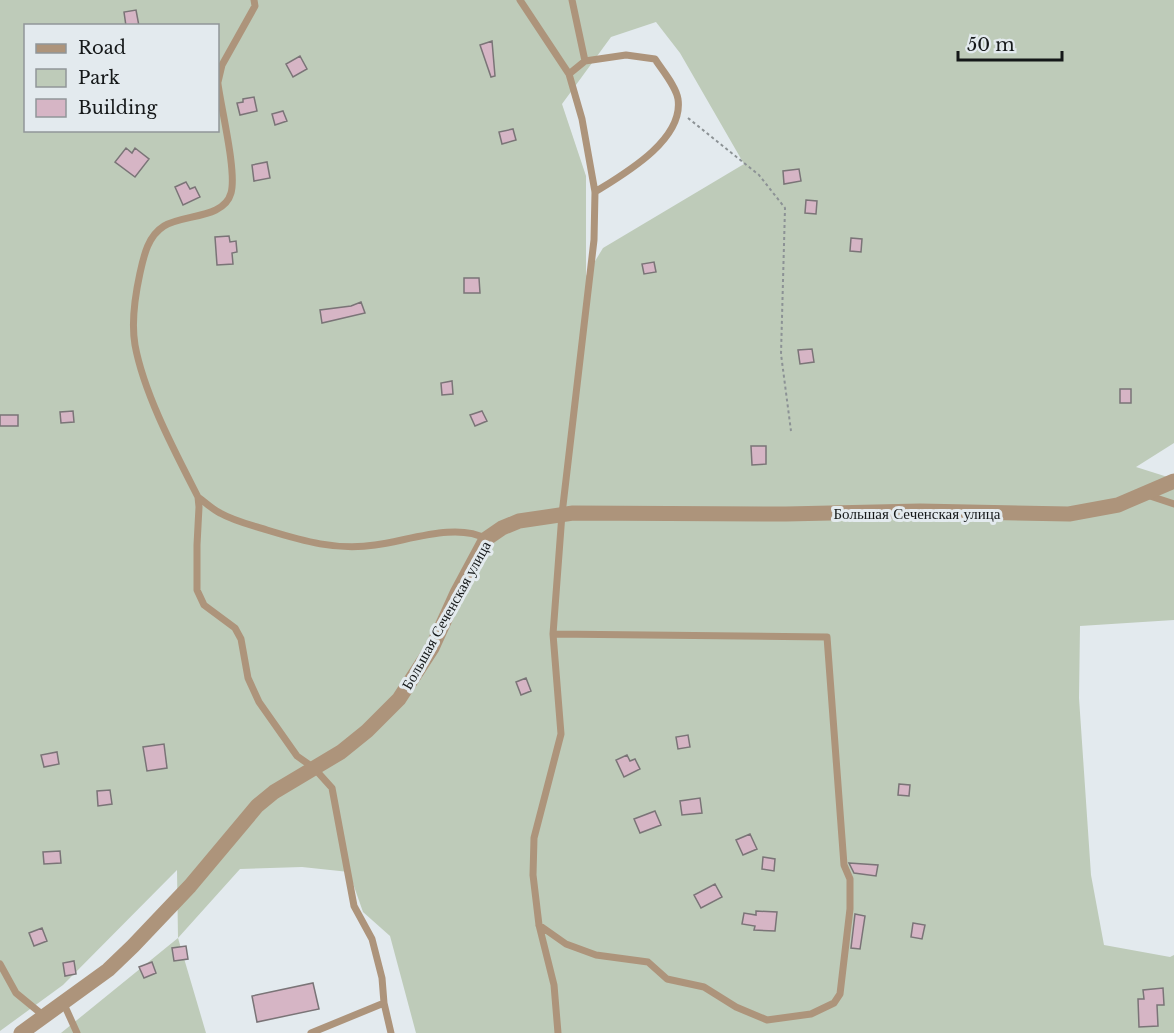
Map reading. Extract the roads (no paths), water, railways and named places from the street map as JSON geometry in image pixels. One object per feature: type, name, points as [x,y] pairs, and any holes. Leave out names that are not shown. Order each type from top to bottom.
[{"type":"street","name":"Большая Сеченская улица","points":[[21,1033],[108,970],[190,886],[257,806],[274,792],[341,752],[399,699],[432,648],[457,593],[486,539],[502,528],[519,521],[562,514],[626,512],[786,514],[920,511],[1069,514],[1118,505],[1174,481]]},
{"type":"lane","points":[[219,78],[222,65],[255,6],[254,0]]},
{"type":"lane","points":[[520,0],[569,74],[582,119],[595,192],[594,240],[562,514],[553,634],[561,734],[534,838],[533,875],[539,925],[554,985],[558,1033]]},
{"type":"lane","points":[[572,0],[585,61]]},
{"type":"lane","points":[[569,74],[585,61],[626,55],[655,58],[677,96],[679,111],[667,135],[639,164],[595,192]]},
{"type":"lane","points":[[219,89],[232,172],[231,193],[223,206],[171,223],[152,236],[144,255],[135,300],[135,343],[142,374],[198,496],[197,590],[204,605],[235,628],[241,639],[248,678],[259,702],[297,756],[314,768],[332,788],[354,906],[372,939],[392,1033]]},
{"type":"lane","points":[[1145,494],[1174,504]]},
{"type":"lane","points":[[198,496],[219,513],[310,543],[338,547],[373,546],[449,532],[476,533],[486,539]]},
{"type":"lane","points":[[539,925],[566,944],[596,955],[648,962],[668,979],[704,987],[736,1007],[767,1020],[811,1014],[834,1003],[840,994],[850,909],[850,879],[844,865],[827,638],[553,634]]},
{"type":"lane","points":[[0,963],[16,993],[44,1016]]},
{"type":"lane","points":[[63,1002],[77,1033]]},
{"type":"lane","points":[[311,1033],[384,1003]]}]
